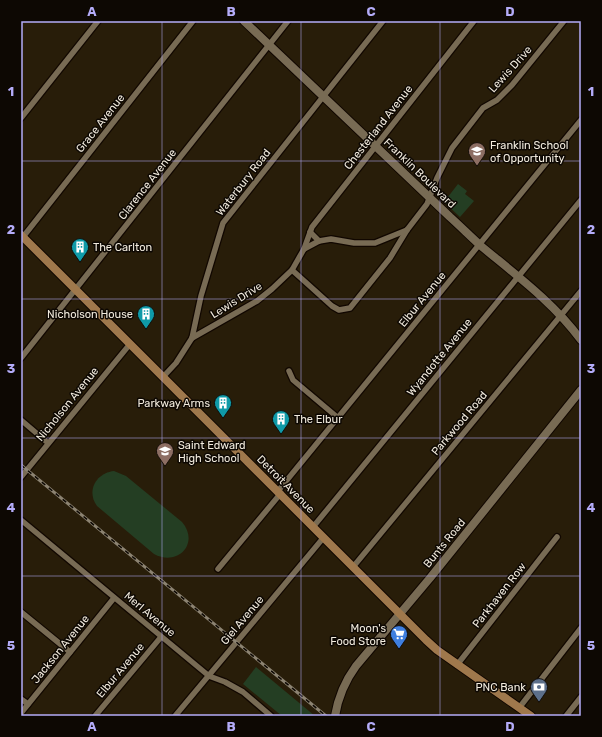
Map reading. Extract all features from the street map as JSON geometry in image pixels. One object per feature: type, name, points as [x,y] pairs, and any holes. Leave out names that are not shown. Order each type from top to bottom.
[{"type":"main road","name":"Detroit Avenue","points":[[22,236],[438,650],[531,716]]},
{"type":"street","points":[[21,118],[98,21]]},
{"type":"street","name":"Grace Avenue","points":[[22,236],[193,21]]},
{"type":"street","name":"Franklin Boulevard","points":[[244,21],[430,198],[561,316],[581,340]]},
{"type":"street","name":"Clarence Avenue","points":[[21,358],[288,21]]},
{"type":"street","name":"Waterbury Road","points":[[163,377],[176,363],[192,338],[201,296],[223,223],[383,21]]},
{"type":"street","name":"Chesterland Avenue","points":[[304,249],[312,227],[474,21]]},
{"type":"street","name":"Lewis Drive","points":[[192,338],[257,301],[292,270],[304,249],[319,241],[331,239],[354,243],[375,243],[407,230],[424,210],[437,178],[452,148],[483,108],[497,100],[512,86],[564,21]]},
{"type":"street","name":"Elbur Avenue","points":[[218,569],[337,417],[581,120]]},
{"type":"street","name":"Wyandotte Avenue","points":[[313,527],[581,200]]},
{"type":"street","points":[[292,270],[332,306],[339,310],[350,308],[390,258],[407,230]]},
{"type":"street","points":[[310,232],[319,241]]},
{"type":"street","points":[[386,238],[396,248]]},
{"type":"street","name":"Parkwood Road","points":[[353,567],[581,291]]},
{"type":"street","name":"Nicholson Avenue","points":[[21,477],[48,442],[130,344]]},
{"type":"street","points":[[289,371],[293,380],[337,417]]},
{"type":"street","name":"Bunts Road","points":[[335,716],[340,695],[353,670],[401,614],[581,390]]},
{"type":"street","points":[[21,420],[48,442]]},
{"type":"street","name":"Merl Avenue","points":[[21,520],[209,676],[225,682],[243,692],[271,716]]},
{"type":"street","name":"Giel Avenue","points":[[175,716],[324,538]]},
{"type":"street","name":"Parkhaven Row","points":[[458,664],[557,538]]},
{"type":"street","name":"Jackson Avenue","points":[[21,713],[114,598]]},
{"type":"street","points":[[21,612],[70,652]]},
{"type":"street","points":[[519,708],[581,628]]},
{"type":"street","name":"Elbur Avenue","points":[[95,716],[161,637]]},
{"type":"street","points":[[566,716],[581,697]]},
{"type":"street","points":[[21,699],[28,704]]},
{"type":"street","points":[[260,716],[265,711]]},
{"type":"green space","points":[[458,184],[467,191],[465,194],[474,201],[460,217],[444,202]]},
{"type":"green space","points":[[114,471],[126,476],[182,522],[187,530],[189,538],[184,551],[171,557],[163,557],[154,554],[97,506],[92,494],[95,484],[102,475]]},
{"type":"green space","points":[[256,667],[315,716],[282,716],[243,684]]},
{"type":"railway","points":[[21,465],[326,716]]},
{"type":"place","name":"Franklin School of Opportunity","points":[[477,166]]},
{"type":"place","name":"The Carlton","points":[[80,262]]},
{"type":"place","name":"Nicholson House","points":[[146,329]]},
{"type":"place","name":"Parkway Arms","points":[[223,418]]},
{"type":"place","name":"The Elbur","points":[[281,434]]},
{"type":"place","name":"Saint Edward High School","points":[[165,466]]},
{"type":"place","name":"Moon's Food Store","points":[[399,649]]},
{"type":"place","name":"PNC Bank","points":[[539,702]]}]
